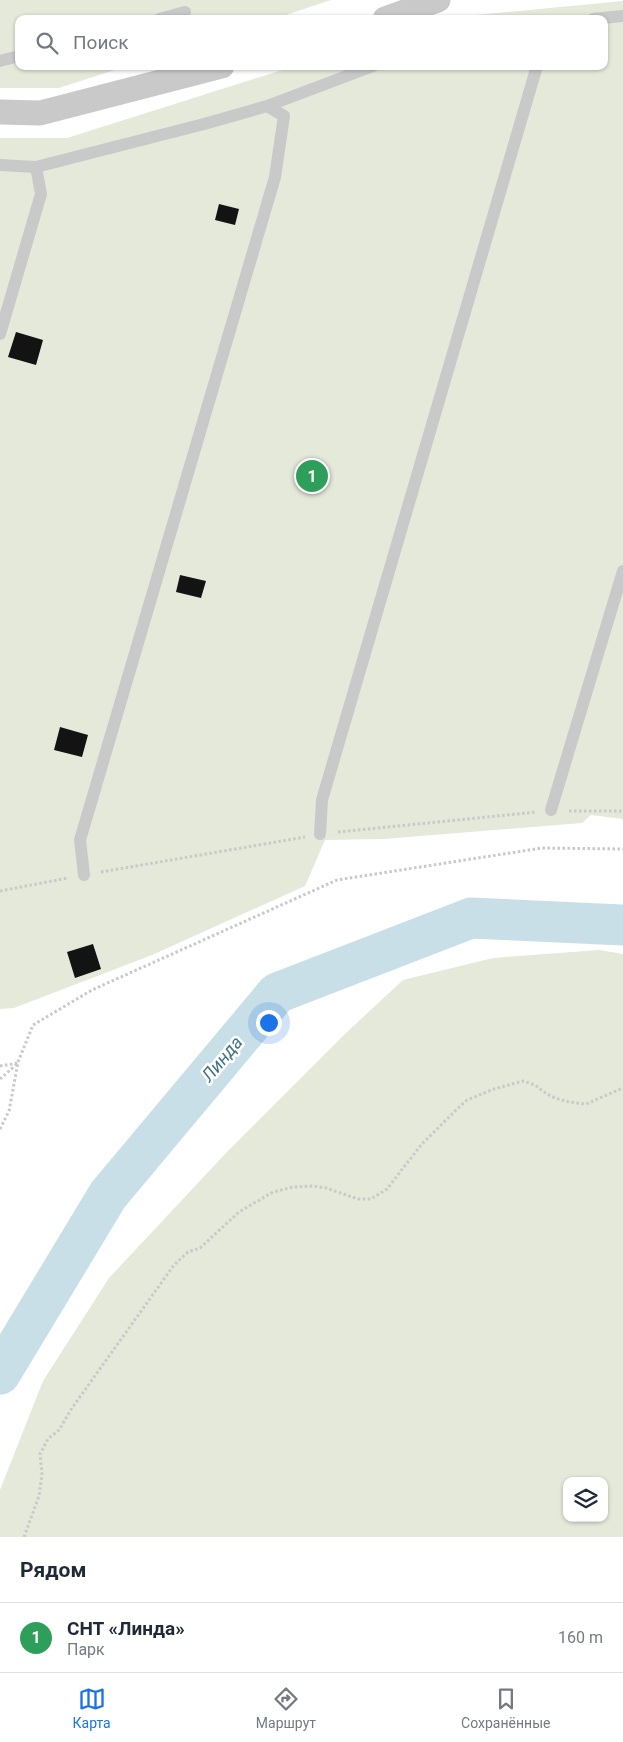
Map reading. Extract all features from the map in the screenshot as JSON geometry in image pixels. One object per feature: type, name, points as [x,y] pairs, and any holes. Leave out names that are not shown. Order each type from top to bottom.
[{"type":"street","points":[[396,15],[438,0]]},
{"type":"street","points":[[0,112],[40,113],[207,70]]},
{"type":"lane","points":[[173,15],[185,12]]},
{"type":"lane","points":[[608,18],[623,16]]},
{"type":"lane","points":[[0,61],[15,57]]},
{"type":"lane","points":[[0,165],[36,167],[204,124],[267,106],[362,70]]},
{"type":"lane","points":[[320,834],[322,800],[536,70]]},
{"type":"lane","points":[[84,875],[80,840],[275,177],[284,116],[267,106]]},
{"type":"lane","points":[[0,334],[42,194],[36,167]]},
{"type":"lane","points":[[551,810],[623,571]]},
{"type":"path","points":[[0,1129],[9,1111],[18,1062],[33,1026],[92,990],[337,880],[542,848],[623,849]]},
{"type":"path","points":[[0,1066],[18,1062]]},
{"type":"path","points":[[0,1079],[18,1062]]},
{"type":"path","points":[[24,1537],[39,1496],[42,1474],[40,1454],[48,1439],[59,1430],[72,1408],[174,1265],[188,1252],[200,1248],[240,1212],[273,1192],[293,1187],[313,1186],[326,1188],[358,1199],[371,1199],[387,1189],[421,1145],[467,1100],[494,1089],[523,1081],[569,1102],[586,1104],[623,1088]]},
{"type":"shaded area","points":[[0,0],[331,0],[286,15],[15,15],[15,70],[115,70],[59,88],[0,88]]},
{"type":"shaded area","points":[[623,1],[623,819],[591,815],[582,823],[384,839],[325,840],[305,886],[152,955],[14,1008],[0,1009],[0,138],[67,138],[282,70],[608,70],[608,15],[475,15]]},
{"type":"shaded area","points":[[599,950],[623,954],[623,1537],[0,1537],[0,1490],[43,1381],[109,1278],[226,1153],[347,1032],[403,980],[493,958]]},
{"type":"building","points":[[219,204],[239,209],[235,225],[215,220]]},
{"type":"building","points":[[16,332],[43,340],[36,365],[8,357]]},
{"type":"building","points":[[180,575],[206,581],[201,598],[176,592]]},
{"type":"building","points":[[60,727],[88,735],[82,757],[54,750]]},
{"type":"building","points":[[93,944],[101,969],[75,978],[67,952]]},
{"type":"waterway","name":"Линда","points":[[0,1374],[108,1195],[277,993],[471,918],[623,925]]},
{"type":"place","name":"СНТ «Линда»","points":[[312,476]]}]
